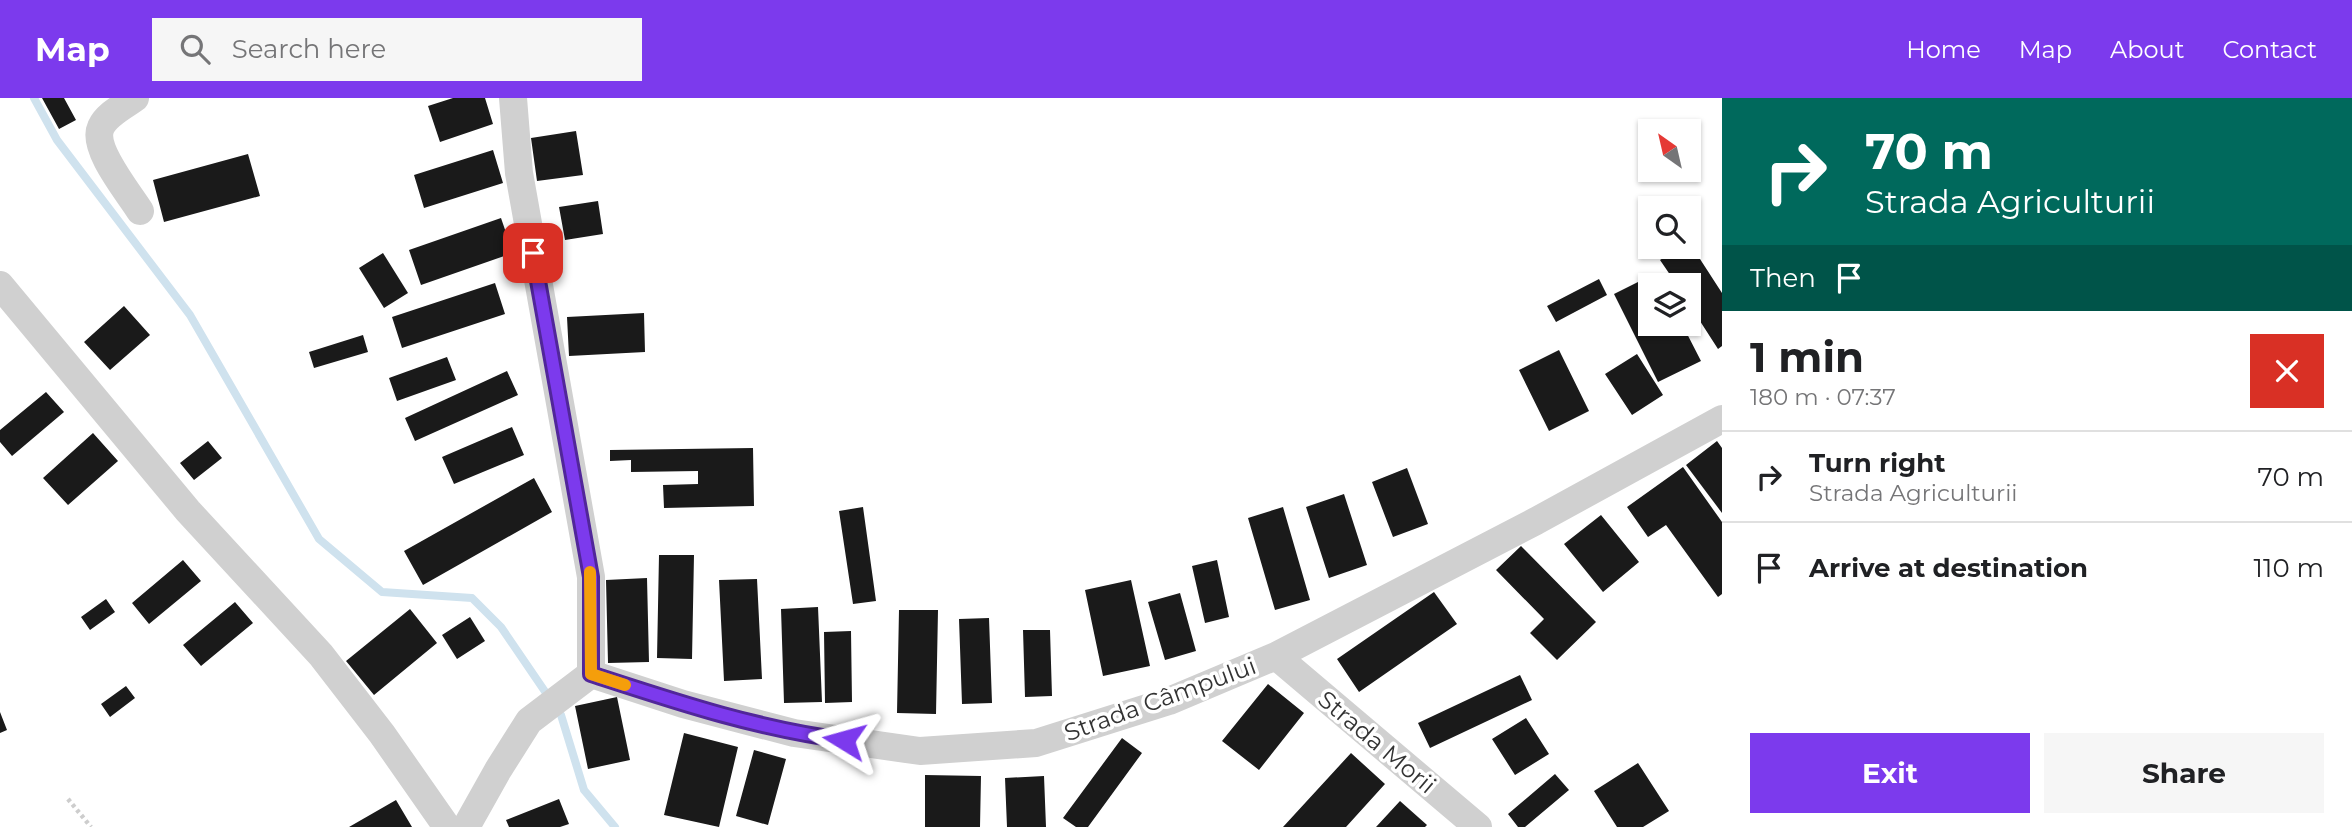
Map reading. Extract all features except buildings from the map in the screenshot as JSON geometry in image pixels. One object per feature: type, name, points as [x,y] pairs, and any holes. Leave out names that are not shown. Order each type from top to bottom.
[{"type":"street","points":[[135,98],[105,121],[98,140],[104,154],[141,211]]},
{"type":"street","points":[[466,827],[529,721],[591,674],[591,577],[519,173],[513,98]]},
{"type":"street","points":[[0,285],[188,511],[321,655],[382,734],[447,827]]},
{"type":"street","name":"Strada Câmpului","points":[[591,674],[683,704],[794,733],[920,751],[1036,743],[1169,701],[1276,656],[1536,521],[1722,419]]},
{"type":"street","name":"Strada Morii","points":[[1276,656],[1478,827]]},
{"type":"path","points":[[68,799],[91,827]]},
{"type":"waterway","points":[[34,98],[57,140],[190,315],[319,539],[382,592],[472,598],[501,627],[561,715],[584,790],[615,827]]},
{"type":"slow traffic","points":[[590,572],[591,674],[625,685]]},
{"type":"route","points":[[533,253],[591,577],[591,674],[683,704],[772,728],[844,740]]}]
